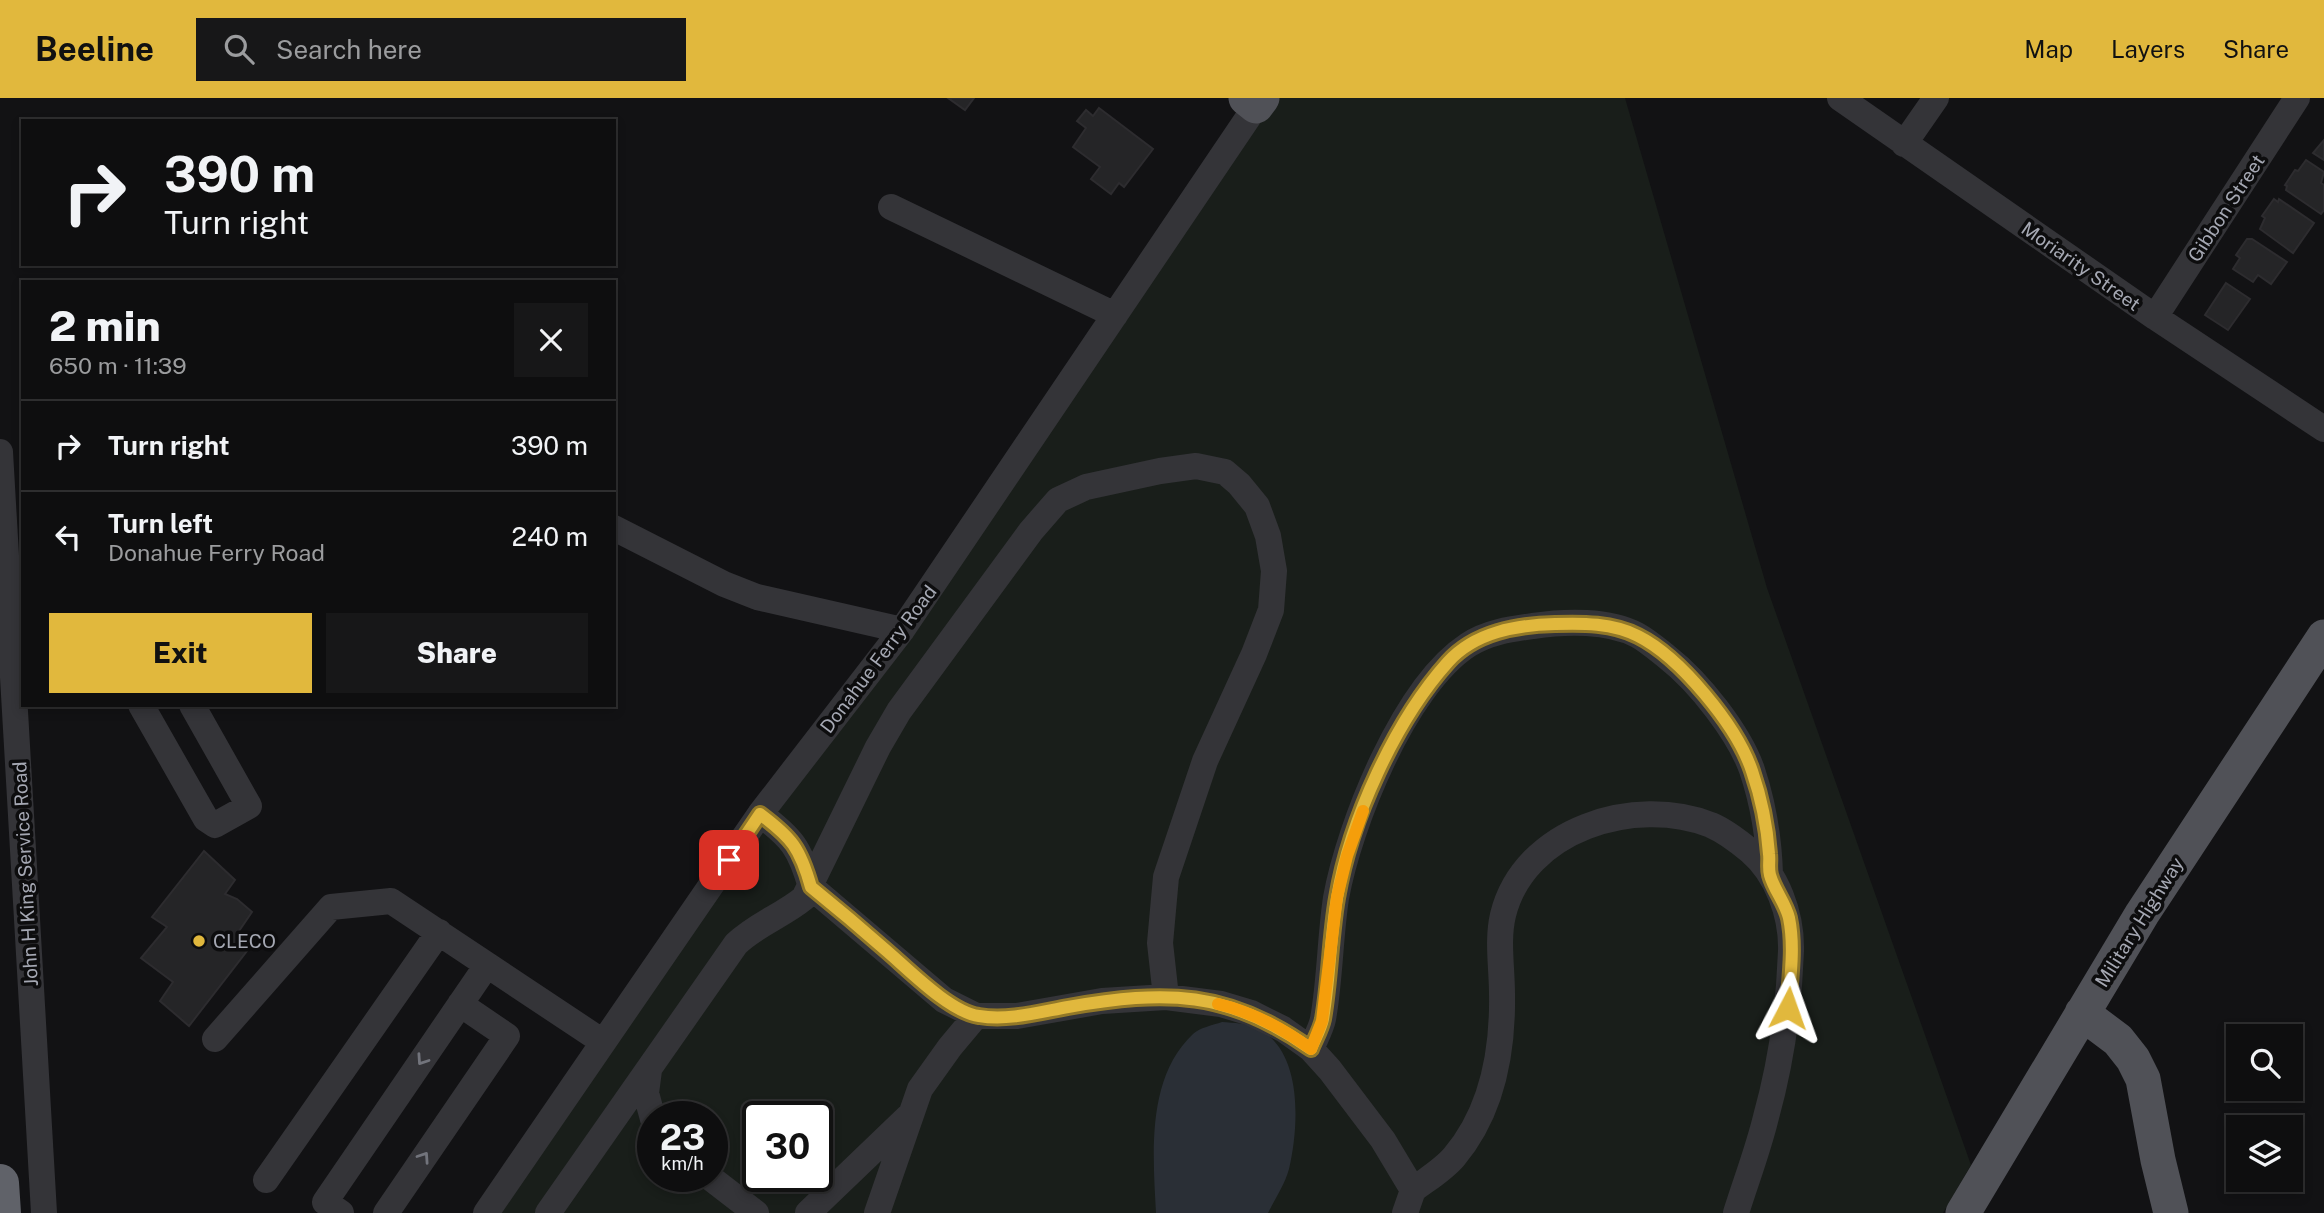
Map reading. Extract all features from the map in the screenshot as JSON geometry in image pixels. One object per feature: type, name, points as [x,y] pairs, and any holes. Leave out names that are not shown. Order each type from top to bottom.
[{"type":"highway","points":[[0,1183],[2,1213]]},
{"type":"main road","name":"Military Highway","points":[[1963,1213],[2142,914],[2324,637]]},
{"type":"main road","points":[[2082,1013],[2118,1040],[2133,1059],[2143,1079],[2171,1213]]},
{"type":"street","name":"Moriarity Street","points":[[1840,98],[2155,317],[2324,429]]},
{"type":"street","points":[[1904,144],[1936,98]]},
{"type":"street","name":"Gibbon Street","points":[[2155,317],[2297,98]]},
{"type":"street","name":"Donahue Ferry Road","points":[[486,1213],[760,814],[902,630],[1115,316],[1255,101]]},
{"type":"street","points":[[891,207],[1115,316]]},
{"type":"street","name":"John H King Service Road","points":[[0,452],[18,664],[44,1213]]},
{"type":"street","points":[[548,1213],[736,944],[751,930],[792,908],[804,898],[878,747],[899,711],[1031,531],[1058,500],[1086,487],[1196,466],[1225,472],[1257,506],[1268,536],[1274,571],[1271,610],[1205,761],[1166,877],[1160,943],[1166,997]]},
{"type":"street","points":[[616,529],[724,584],[757,597],[902,630]]},
{"type":"street","points":[[1311,1049],[1322,1021],[1337,897],[1347,856],[1385,756],[1413,707],[1451,659],[1469,644],[1488,635],[1542,624],[1613,627],[1638,636],[1677,665],[1715,707],[1751,768],[1766,834],[1770,874]]},
{"type":"street","points":[[142,707],[206,819],[215,825],[249,806],[193,707]]},
{"type":"street","points":[[760,814],[788,836],[804,859],[811,887],[944,1000],[976,1016],[1017,1016],[1112,1000],[1166,997],[1221,1004],[1251,1013],[1283,1029],[1311,1049],[1383,1140],[1409,1202],[1452,1160],[1473,1132],[1488,1096],[1501,1036],[1500,939],[1503,915],[1513,890],[1528,866],[1551,844],[1578,829],[1605,820],[1661,814],[1711,825],[1735,838],[1754,854],[1770,874],[1788,917],[1791,940],[1788,1008],[1780,1058],[1767,1115],[1736,1213]]},
{"type":"street","points":[[215,1039],[331,907],[391,901],[603,1042]]},
{"type":"street","points":[[266,1180],[439,932]]},
{"type":"street","points":[[341,1213],[325,1202],[487,965]]},
{"type":"street","points":[[386,1213],[507,1036],[460,1004]]},
{"type":"street","points":[[877,1213],[920,1089],[976,1016]]},
{"type":"street","points":[[648,1101],[646,1093],[649,1070]]},
{"type":"street","points":[[808,1213],[913,1113]]},
{"type":"street","points":[[728,1191],[756,1213]]},
{"type":"shaded area","points":[[1262,98],[1625,98],[1767,588],[1971,1165],[1943,1213],[489,1213]]},
{"type":"shaded area","points":[[1222,1022],[1246,1024],[1259,1029],[1273,1040],[1284,1055],[1294,1092],[1296,1112],[1287,1175],[1268,1213],[1156,1213],[1154,1142],[1160,1095],[1167,1072],[1178,1052],[1193,1034],[1202,1028]]},
{"type":"building","points":[[948,98],[974,98],[965,110]]},
{"type":"building","points":[[1099,108],[1153,149],[1124,187],[1119,183],[1111,194],[1091,179],[1100,167],[1073,147],[1086,128],[1077,121],[1086,110],[1093,116]]},
{"type":"building","points":[[2324,140],[2324,160],[2313,153]]},
{"type":"building","points":[[2306,160],[2324,172],[2321,183],[2324,185],[2324,210],[2321,214],[2286,190],[2285,185],[2295,170],[2298,171]]},
{"type":"building","points":[[2274,199],[2278,202],[2279,199],[2314,223],[2293,253],[2260,229],[2265,218],[2262,216]]},
{"type":"building","points":[[2247,239],[2252,239],[2287,262],[2271,284],[2258,275],[2253,282],[2233,269],[2240,258],[2236,255]]},
{"type":"building","points":[[2226,283],[2250,299],[2228,330],[2205,315]]},
{"type":"building","name":"CLECO","points":[[204,851],[235,880],[225,894],[237,899],[252,912],[237,934],[250,947],[189,1026],[160,1001],[173,982],[141,958],[167,927],[152,917]]},
{"type":"slow traffic","points":[[1218,1004],[1251,1013],[1283,1029],[1311,1049],[1322,1021],[1337,897],[1347,856],[1363,811]]},
{"type":"place","name":"CLECO","points":[[199,941]]},
{"type":"route","points":[[729,860],[760,814],[788,836],[804,859],[811,887],[944,1000],[976,1016],[1017,1016],[1134,997],[1190,999],[1251,1013],[1283,1029],[1311,1049],[1322,1021],[1337,897],[1347,856],[1385,756],[1413,707],[1451,659],[1469,644],[1488,635],[1542,624],[1613,627],[1638,636],[1677,665],[1694,682],[1715,707],[1751,768],[1766,834],[1770,874],[1788,917],[1791,940],[1788,1008]]}]
